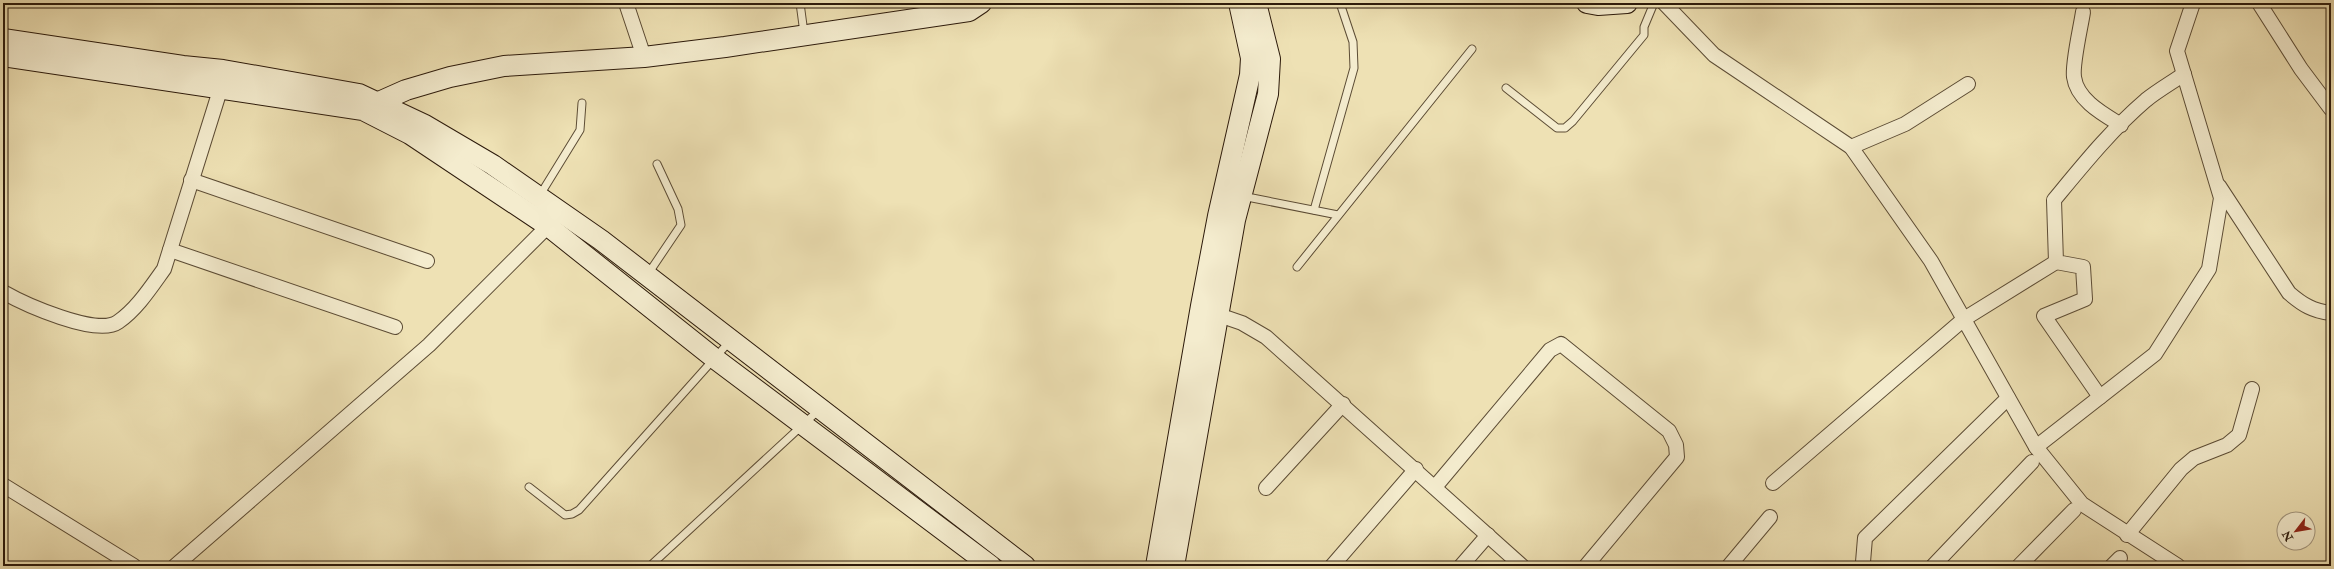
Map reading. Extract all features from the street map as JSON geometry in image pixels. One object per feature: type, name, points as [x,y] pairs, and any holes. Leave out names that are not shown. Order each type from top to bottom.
[{"type":"street","points":[[626,3],[644,57]]},
{"type":"street","points":[[370,106],[450,77],[504,66],[644,57],[968,11],[981,3]]},
{"type":"street","points":[[1174,566],[1209,311],[1218,216],[1250,75],[1251,58],[1239,3]]},
{"type":"street","points":[[1156,566],[1209,311],[1268,94],[1270,59],[1256,3]]},
{"type":"street","points":[[1587,3],[1598,5],[1627,3]]},
{"type":"street","points":[[1664,3],[1714,56],[1851,147],[1931,261],[2036,447],[2082,504],[2127,535],[2178,566]]},
{"type":"street","points":[[2036,447],[2154,354],[2209,269],[2221,198],[2177,51],[2193,3]]},
{"type":"street","points":[[2259,3],[2301,69],[2331,108]]},
{"type":"street","points":[[2083,12],[2074,76],[2076,82],[2082,94],[2100,113],[2121,125]]},
{"type":"street","points":[[3,39],[100,63],[221,87],[370,106],[425,125],[493,166],[538,197],[555,220],[714,358],[991,566]]},
{"type":"street","points":[[3,56],[231,71],[359,94],[370,106],[410,134],[647,276],[1025,566]]},
{"type":"street","points":[[2056,262],[2054,200],[2097,148],[2146,100],[2184,74]]},
{"type":"street","points":[[1851,147],[1905,124],[1968,84]]},
{"type":"street","points":[[3,292],[81,324],[99,327],[117,323],[153,285],[164,269],[221,87]]},
{"type":"street","points":[[191,180],[427,261]]},
{"type":"street","points":[[2215,180],[2289,293],[2301,304],[2315,311],[2331,314]]},
{"type":"street","points":[[175,566],[429,345],[555,220]]},
{"type":"street","points":[[170,250],[395,327]]},
{"type":"street","points":[[1773,483],[1964,319],[2056,262],[2083,267],[2085,299],[2044,316],[2100,397]]},
{"type":"street","points":[[1209,311],[1253,328],[1266,337],[1416,469],[1522,566]]},
{"type":"street","points":[[1436,487],[1550,350],[1561,344],[1669,431],[1676,445],[1676,458],[1586,566]]},
{"type":"street","points":[[2127,535],[2181,469],[2194,458],[2227,445],[2239,435],[2252,389]]},
{"type":"street","points":[[1863,565],[1865,538],[2008,398]]},
{"type":"street","points":[[1266,488],[1343,404]]},
{"type":"street","points":[[1933,566],[2032,462]]},
{"type":"street","points":[[1332,566],[1416,469]]},
{"type":"street","points":[[3,485],[134,566]]},
{"type":"street","points":[[2019,566],[2074,510]]},
{"type":"street","points":[[1729,566],[1770,516]]},
{"type":"street","points":[[1461,566],[1488,535]]},
{"type":"lane","points":[[800,3],[804,35]]},
{"type":"lane","points":[[1314,210],[1354,68],[1353,42],[1340,3]]},
{"type":"lane","points":[[1506,88],[1557,128],[1565,128],[1573,122],[1644,35],[1644,26],[1654,3]]},
{"type":"lane","points":[[1297,267],[1472,49]]},
{"type":"lane","points":[[538,197],[580,130],[582,103]]},
{"type":"lane","points":[[647,276],[681,226],[678,209],[657,164]]},
{"type":"lane","points":[[1241,196],[1338,215]]},
{"type":"lane","points":[[529,487],[565,515],[572,514],[579,510],[730,341]]},
{"type":"lane","points":[[650,566],[820,409]]}]
